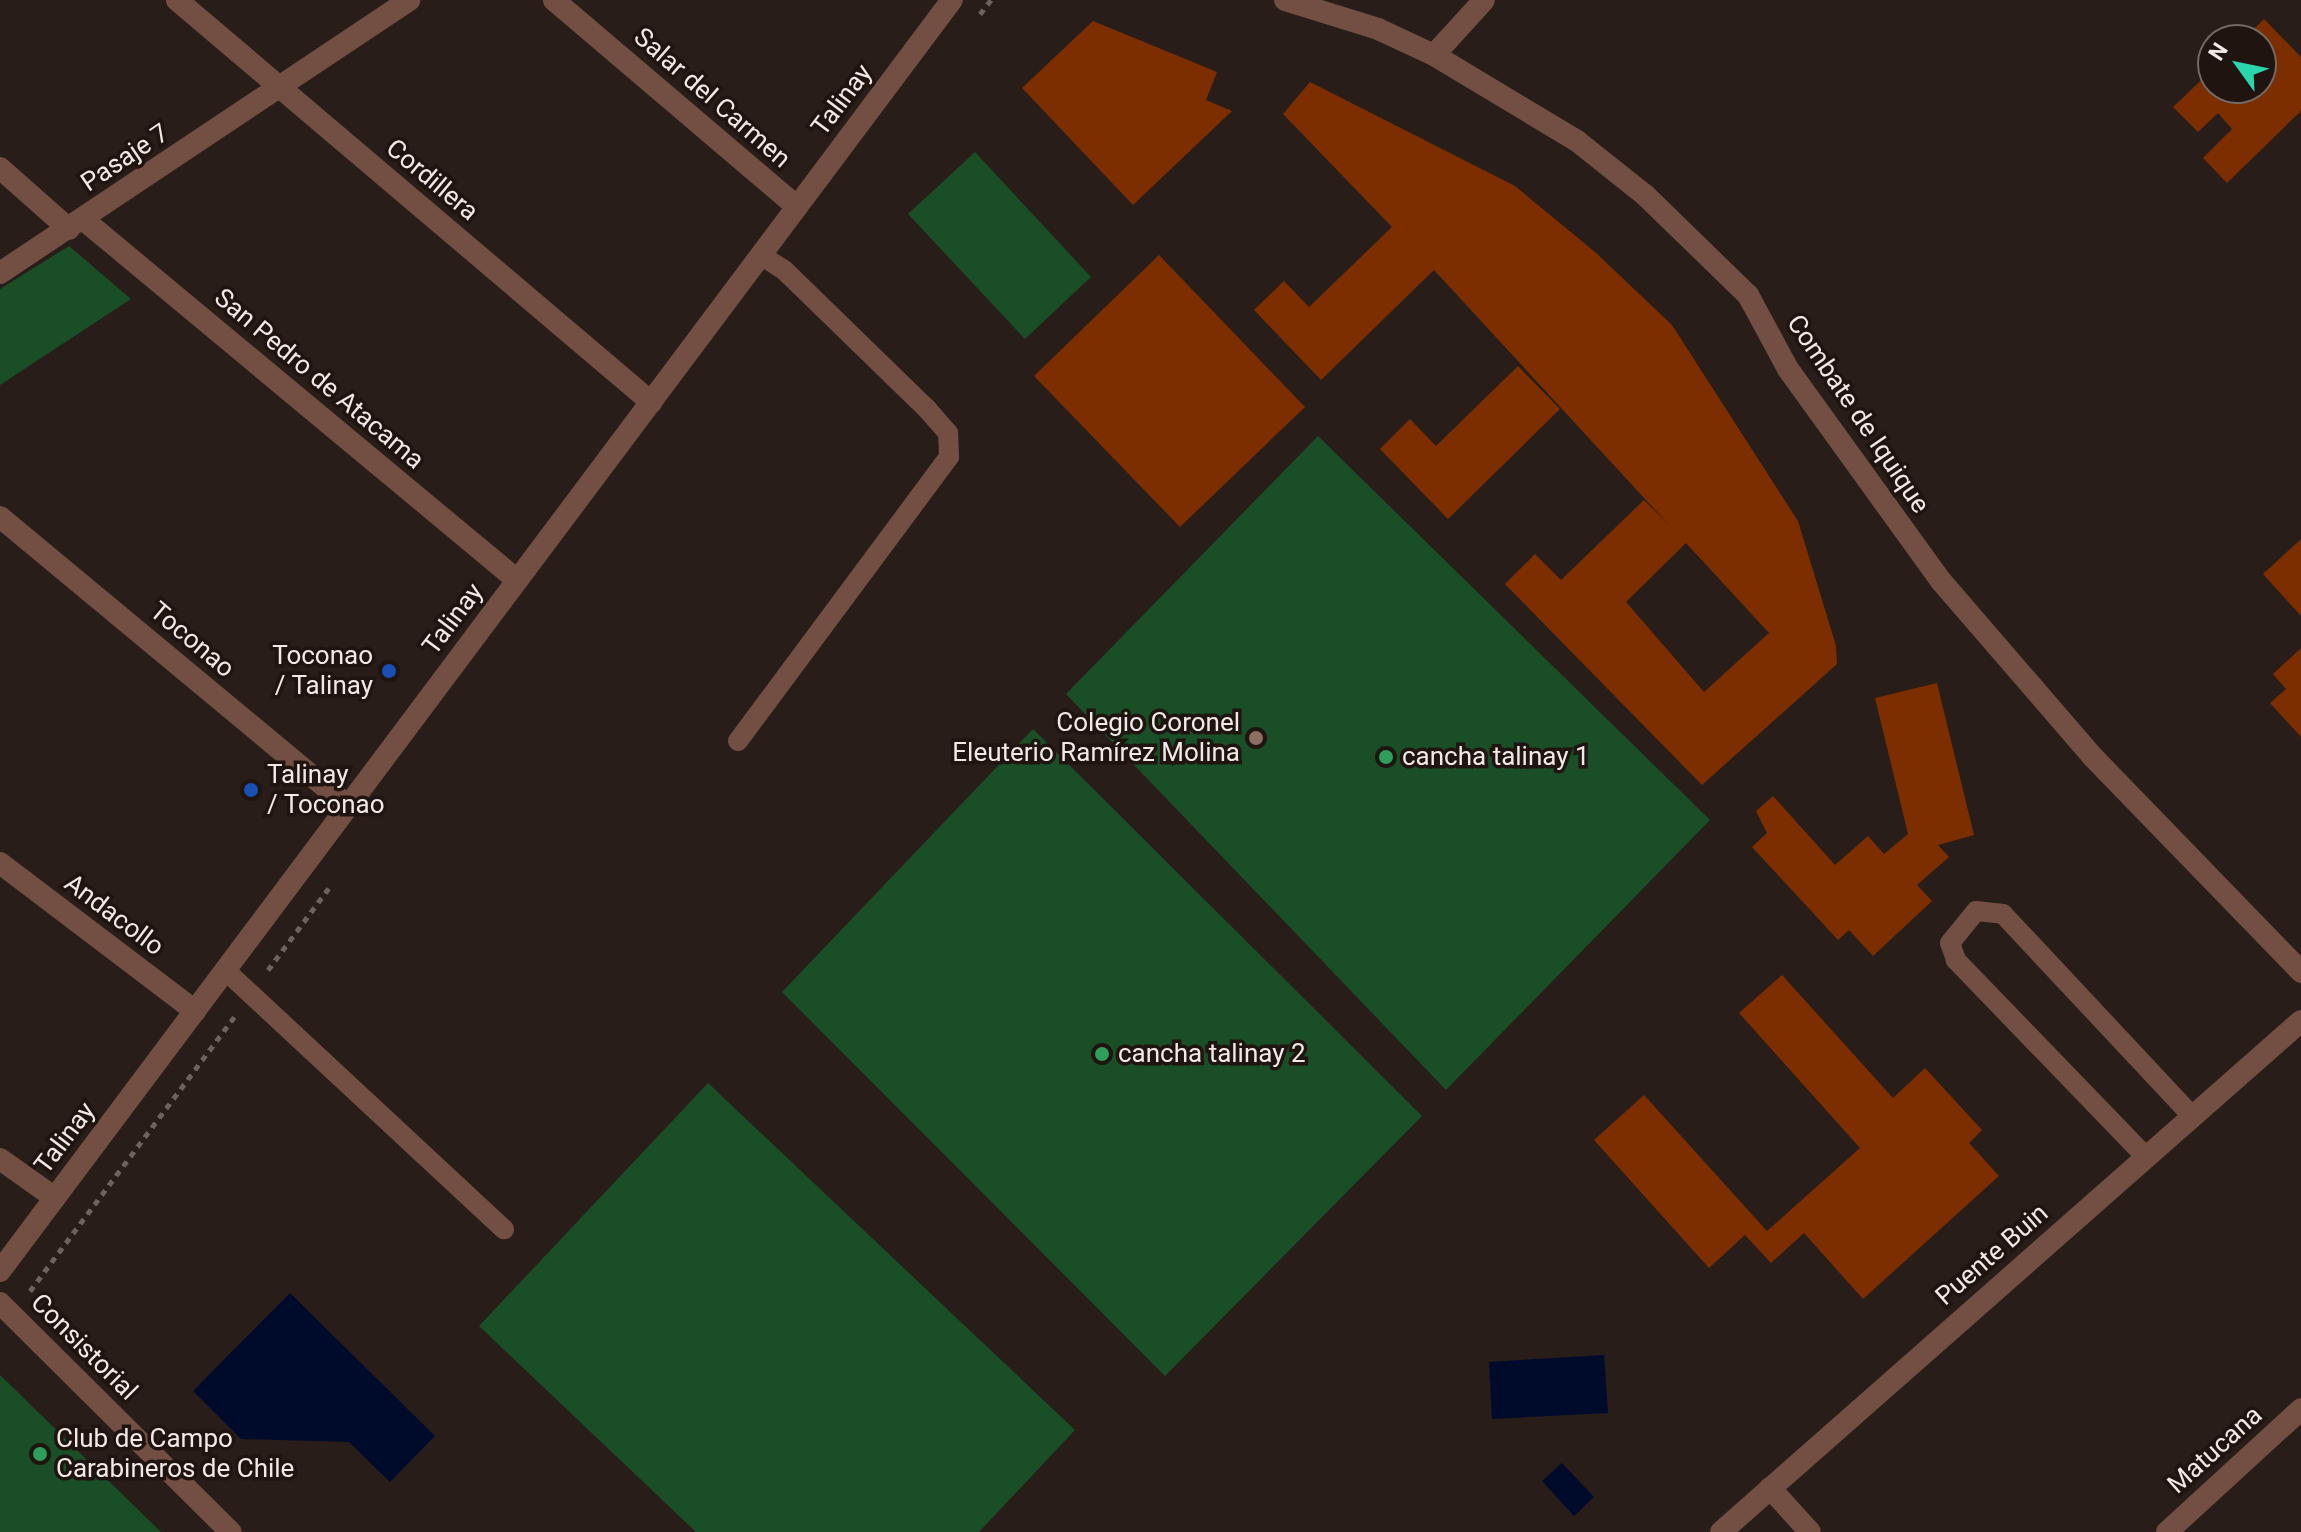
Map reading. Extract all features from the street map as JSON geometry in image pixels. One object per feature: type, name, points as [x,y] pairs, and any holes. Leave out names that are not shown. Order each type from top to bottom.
[{"type":"street","name":"Cordillera","points":[[177,0],[651,402]]},
{"type":"street","name":"Pasaje 7","points":[[0,273],[77,225],[409,0]]},
{"type":"street","name":"Salar del Carmen","points":[[554,0],[797,207]]},
{"type":"street","name":"Combate de Iquique","points":[[1285,0],[1378,29],[1434,55],[1577,141],[1645,195],[1748,295],[1788,369],[1941,581],[2092,756],[2301,972]]},
{"type":"street","points":[[1434,55],[1484,0]]},
{"type":"street","name":"Talinay","points":[[0,1271],[797,207],[946,2]]},
{"type":"street","name":"San Pedro de Atacama","points":[[0,168],[77,225],[517,580]]},
{"type":"street","name":"Toconao","points":[[0,517],[348,806]]},
{"type":"street","name":"Andacollo","points":[[0,863],[195,1011]]},
{"type":"street","name":"Puente Buin","points":[[1721,1532],[2301,1021]]},
{"type":"street","points":[[0,1159],[55,1198]]},
{"type":"street","name":"Consistorial","points":[[0,1303],[231,1532]]},
{"type":"street","name":"Matucana","points":[[2167,1532],[2301,1409]]},
{"type":"street","points":[[1770,1488],[1810,1532]]},
{"type":"lane","points":[[738,741],[949,457],[948,433],[927,409],[784,270],[761,255]]},
{"type":"lane","points":[[2146,1157],[1956,960],[1950,943],[1955,931],[1976,911],[2003,914],[2192,1116]]},
{"type":"lane","points":[[225,970],[504,1229]]},
{"type":"green space","points":[[975,152],[1091,277],[1025,339],[908,214]]},
{"type":"green space","points":[[69,246],[131,299],[0,385],[0,289]]},
{"type":"green space","name":"cancha talinay 1","points":[[1318,436],[1710,820],[1446,1090],[1066,694]]},
{"type":"green space","name":"cancha talinay 2","points":[[1033,729],[1422,1116],[1165,1376],[782,992]]},
{"type":"green space","points":[[708,1083],[1075,1430],[979,1532],[696,1532],[479,1326]]},
{"type":"green space","name":"Club de Campo Carabineros de Chile","points":[[0,1375],[161,1532],[0,1532]]},
{"type":"water","points":[[290,1293],[435,1436],[390,1482],[349,1442],[241,1439],[193,1391]]},
{"type":"water","points":[[1604,1355],[1608,1413],[1492,1419],[1489,1362]]},
{"type":"water","points":[[1562,1463],[1594,1497],[1574,1516],[1542,1481]]},
{"type":"building","points":[[1093,21],[1217,72],[1206,100],[1232,111],[1133,205],[1022,88]]},
{"type":"building","points":[[2277,32],[2301,57],[2301,111],[2227,183],[2203,158],[2232,129],[2218,113],[2198,132],[2173,107],[2197,84],[2197,104],[2277,104]]},
{"type":"building","points":[[1310,82],[1515,186],[1595,252],[1672,325],[1798,521],[1836,646],[1837,664],[1702,785],[1505,584],[1535,554],[1561,580],[1644,500],[1669,525],[1434,270],[1321,380],[1254,310],[1284,281],[1309,307],[1392,227],[1283,114]],"holes":[[[1686,543],[1769,633],[1704,692],[1626,602]]]},
{"type":"building","points":[[1159,255],[1305,407],[1180,527],[1034,376]]},
{"type":"building","points":[[1518,366],[1560,409],[1448,519],[1380,449],[1410,419],[1436,446]]},
{"type":"building","points":[[2301,539],[2301,616],[2263,574]]},
{"type":"building","points":[[2301,648],[2301,737],[2270,703],[2286,689],[2273,674]]},
{"type":"building","points":[[1937,683],[1974,835],[1938,845],[1949,857],[1917,885],[1932,901],[1873,956],[1849,930],[1838,940],[1752,847],[1767,833],[1756,811],[1773,796],[1835,865],[1868,836],[1884,854],[1908,834],[1875,698]]},
{"type":"building","points":[[1782,975],[1893,1098],[1925,1068],[1982,1130],[1969,1143],[1999,1176],[1863,1299],[1804,1233],[1771,1263],[1745,1235],[1709,1268],[1594,1140],[1644,1095],[1767,1231],[1860,1148],[1739,1013]]},
{"type":"place","name":"Toconao / Talinay","points":[[389,671]]},
{"type":"place","name":"Colegio Coronel Eleuterio Ramírez Molina","points":[[1256,738]]},
{"type":"place","name":"cancha talinay 1","points":[[1386,757]]},
{"type":"place","name":"Talinay / Toconao","points":[[251,790]]},
{"type":"place","name":"cancha talinay 2","points":[[1102,1054]]},
{"type":"place","name":"Club de Campo Carabineros de Chile","points":[[40,1454]]}]
